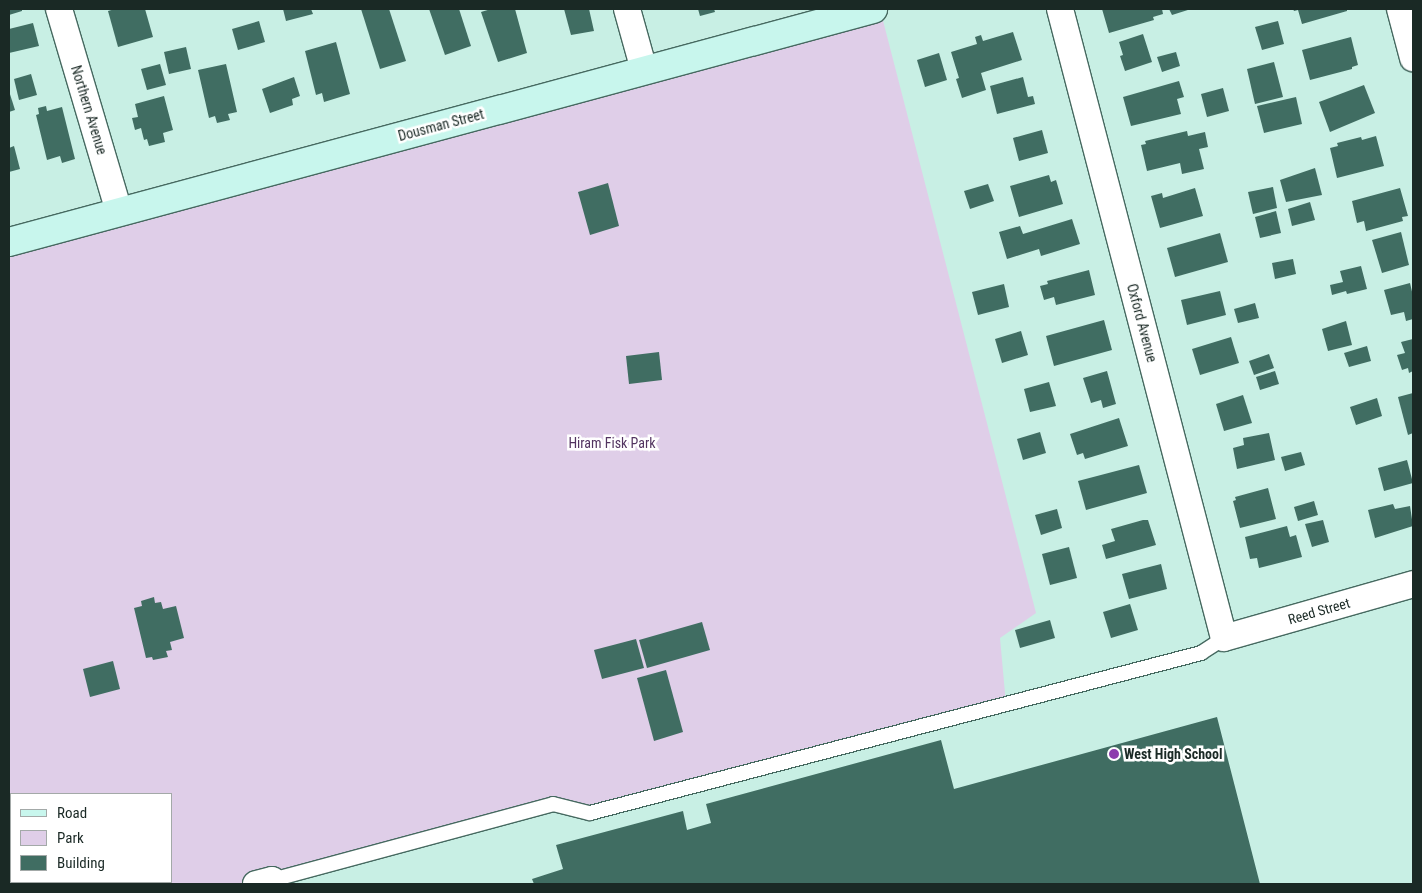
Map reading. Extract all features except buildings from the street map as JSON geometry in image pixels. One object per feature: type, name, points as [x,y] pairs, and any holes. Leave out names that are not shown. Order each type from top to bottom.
[{"type":"street","name":"Northern Avenue","points":[[59,9],[119,212]]},
{"type":"street","points":[[627,9],[644,70]]},
{"type":"street","name":"Dousman Street","points":[[9,242],[873,9]]},
{"type":"street","name":"Oxford Avenue","points":[[1060,9],[1224,638]]},
{"type":"street","points":[[1400,9],[1413,58]]},
{"type":"street","name":"Reed Street","points":[[1224,638],[1413,584]]},
{"type":"lane","points":[[267,883],[553,804],[590,812],[1201,653],[1224,638]]},
{"type":"green space","name":"Hiram Fisk Park","points":[[880,9],[1036,613],[1000,638],[1006,704],[590,813],[553,804],[256,884],[9,884],[9,242]]},
{"type":"place","name":"West High School","points":[[1114,754]]}]
